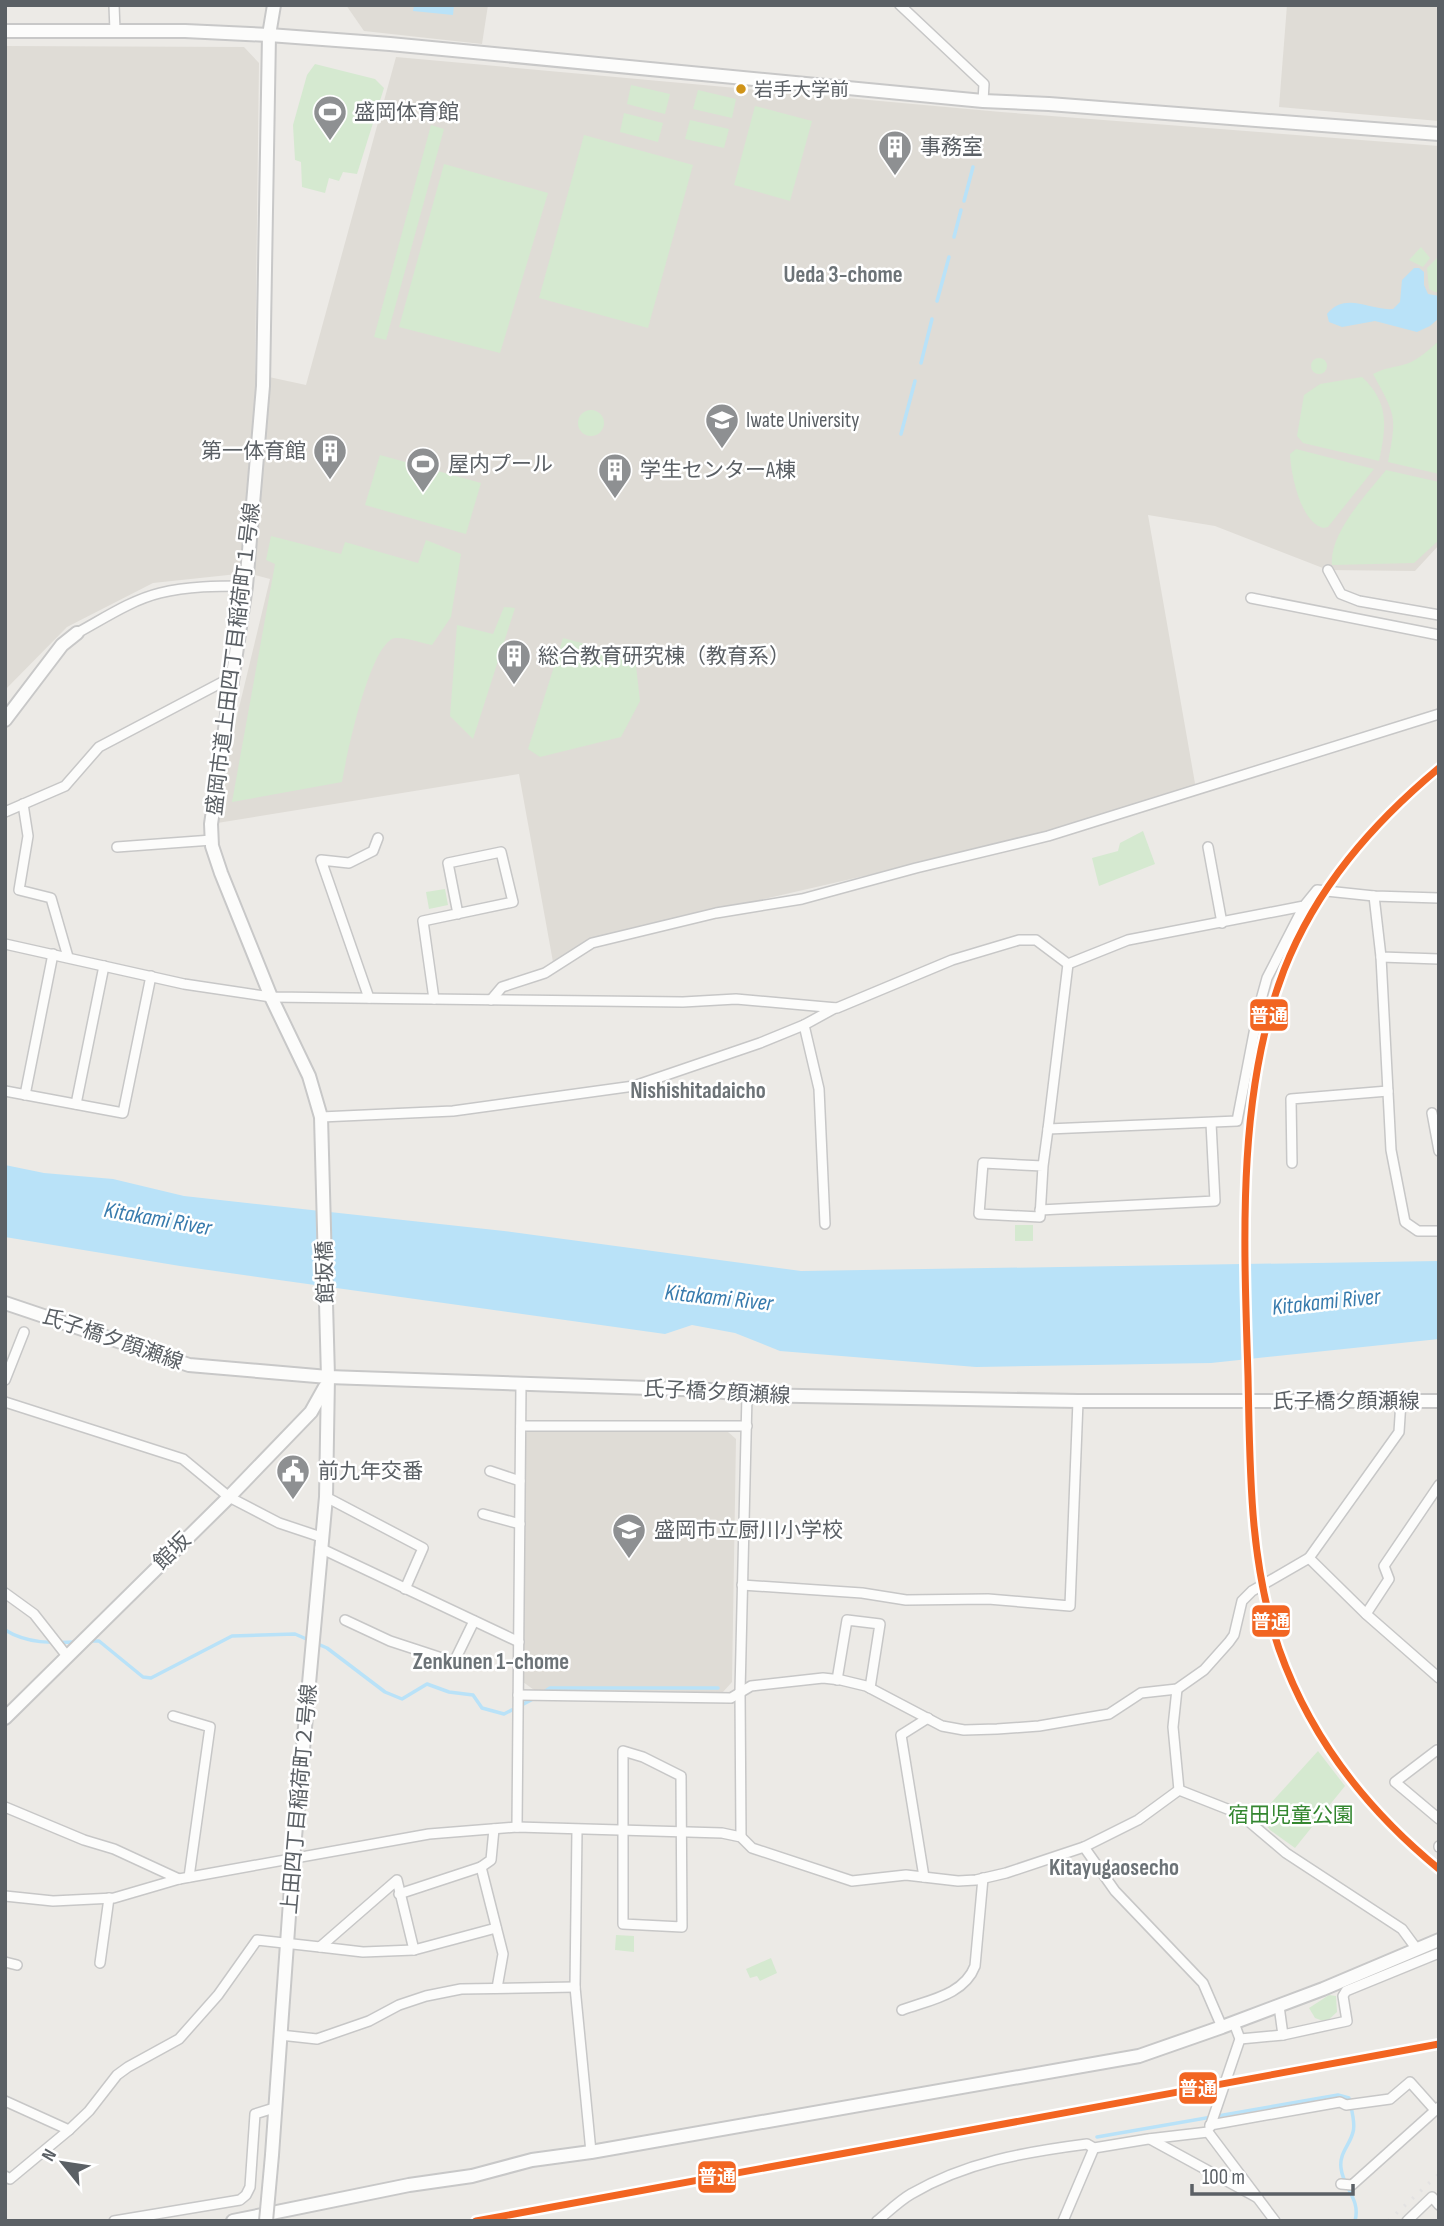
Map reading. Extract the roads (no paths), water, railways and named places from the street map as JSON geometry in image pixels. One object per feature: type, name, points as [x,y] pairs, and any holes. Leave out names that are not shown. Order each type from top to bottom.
[{"type":"street","points":[[114,5],[115,31]]},
{"type":"street","name":"盛岡市道上田四丁目稲荷町１号線","points":[[274,5],[269,35],[263,386],[246,586],[211,824],[212,840],[221,873],[271,997],[309,1076],[321,1117],[321,1166]]},
{"type":"street","points":[[900,5],[984,84],[983,101]]},
{"type":"street","points":[[5,31],[269,35],[390,44],[983,101],[1439,134]]},
{"type":"street","points":[[1328,570],[1341,594],[1359,601],[1439,615]]},
{"type":"street","points":[[5,720],[62,645],[78,633],[159,593],[207,586],[246,586]]},
{"type":"street","points":[[1251,598],[1439,635]]},
{"type":"street","points":[[5,812],[65,786],[99,747],[232,677]]},
{"type":"street","points":[[491,1000],[502,987],[545,973],[592,943],[716,913],[802,899],[1048,836],[1439,714]]},
{"type":"street","points":[[23,804],[28,835],[19,890],[51,898],[68,957]]},
{"type":"street","points":[[369,998],[321,860],[348,863],[373,851],[378,838]]},
{"type":"street","points":[[117,846],[212,840]]},
{"type":"street","points":[[1208,847],[1222,923]]},
{"type":"street","points":[[434,999],[423,921],[458,914],[513,902],[501,852],[448,863],[458,914]]},
{"type":"street","points":[[1048,1129],[1237,1121],[1259,1007],[1268,978],[1304,906],[1317,890],[1374,896],[1439,898]]},
{"type":"street","points":[[1374,896],[1381,957],[1391,1150],[1405,1222],[1418,1231],[1439,1231]]},
{"type":"street","points":[[1068,964],[1128,940],[1304,906]]},
{"type":"street","points":[[321,1117],[453,1111],[634,1086],[760,1043],[952,960],[1019,940],[1036,940],[1068,964]]},
{"type":"street","points":[[5,944],[184,984],[271,997],[683,1002],[736,999],[837,1008]]},
{"type":"street","points":[[25,1095],[53,954]]},
{"type":"street","points":[[1381,957],[1439,960]]},
{"type":"street","points":[[1043,1166],[983,1163],[979,1214],[1040,1217],[1043,1166],[1068,964]]},
{"type":"street","points":[[76,1104],[104,966]]},
{"type":"street","points":[[5,1091],[123,1113],[152,976]]},
{"type":"street","points":[[804,1025],[819,1089],[825,1224]]},
{"type":"street","points":[[1292,1163],[1291,1099],[1388,1091]]},
{"type":"street","points":[[1432,1113],[1439,1151]]},
{"type":"street","points":[[1040,1210],[1215,1201],[1210,1123]]},
{"type":"street","name":"館坂橋","points":[[321,1166],[328,1377]]},
{"type":"street","name":"氏子橋夕顔瀬線","points":[[5,1303],[189,1365],[328,1377],[709,1390],[747,1395],[1078,1401],[1439,1401]]},
{"type":"street","points":[[5,1380],[24,1332]]},
{"type":"street","points":[[5,1347],[17,1351]]},
{"type":"street","name":"上田四丁目稲荷町２号線","points":[[266,2221],[293,1859],[326,1497],[328,1377]]},
{"type":"street","name":"館坂","points":[[5,1718],[229,1497],[310,1412],[324,1392],[328,1377]]},
{"type":"street","points":[[517,1828],[521,1384]]},
{"type":"street","points":[[741,1837],[740,1692],[747,1395]]},
{"type":"street","points":[[743,1585],[862,1593],[905,1600],[988,1598],[1070,1606],[1078,1401]]},
{"type":"street","points":[[518,1695],[731,1698],[751,1686],[822,1678],[870,1688],[942,1726],[964,1730],[1039,1726],[1108,1714],[1141,1693],[1177,1689],[1204,1670],[1234,1634],[1242,1601],[1252,1591],[1309,1558],[1399,1432],[1401,1401]]},
{"type":"street","points":[[5,1402],[183,1459],[229,1497],[405,1588],[519,1643]]},
{"type":"street","points":[[521,1426],[747,1426]]},
{"type":"street","points":[[490,1471],[520,1481]]},
{"type":"street","points":[[1366,1614],[1390,1579],[1384,1566],[1439,1485]]},
{"type":"street","points":[[326,1497],[423,1548],[405,1588]]},
{"type":"street","points":[[483,1514],[520,1524]]},
{"type":"street","points":[[1309,1558],[1366,1614],[1439,1678]]},
{"type":"street","points":[[5,1593],[34,1614],[71,1652]]},
{"type":"street","points":[[345,1620],[390,1642],[454,1662],[474,1621]]},
{"type":"street","points":[[837,1679],[847,1620],[880,1624],[870,1688]]},
{"type":"street","points":[[1177,1689],[1173,1727],[1180,1790]]},
{"type":"street","points":[[173,1716],[210,1727],[189,1877]]},
{"type":"street","points":[[924,1877],[901,1735],[928,1718]]},
{"type":"street","points":[[622,1751],[643,1757],[681,1776],[682,1832],[682,1927],[623,1924],[622,1751]]},
{"type":"street","points":[[1439,1751],[1395,1782],[1439,1819]]},
{"type":"street","points":[[5,1896],[53,1900],[109,1898],[189,1877],[429,1834],[517,1828],[722,1833],[741,1837],[752,1848],[852,1881],[906,1875],[958,1881],[983,1878],[1084,1847],[1138,1820],[1180,1790]]},
{"type":"street","points":[[1180,1790],[1240,1814],[1286,1853],[1402,1929],[1416,1948]]},
{"type":"street","points":[[5,1807],[84,1840],[114,1849],[179,1879]]},
{"type":"street","points":[[399,1894],[481,1867],[492,1860],[494,1829]]},
{"type":"street","points":[[577,1830],[575,1987],[592,2152]]},
{"type":"street","points":[[1084,1847],[1115,1891],[1203,1983],[1228,2025],[1240,2039]]},
{"type":"street","points":[[481,1867],[503,1954],[497,1988]]},
{"type":"street","points":[[902,2010],[961,1988],[971,1978],[975,1966],[983,1878]]},
{"type":"street","points":[[320,1947],[397,1880],[414,1950]]},
{"type":"street","points":[[100,1963],[109,1898]]},
{"type":"street","points":[[7,2179],[69,2130],[89,2111],[117,2075],[179,2039],[218,1995],[257,1940],[363,1952],[414,1950],[496,1928]]},
{"type":"street","points":[[233,2221],[410,2185],[471,2176],[532,2160],[592,2152],[1139,2056],[1279,2006],[1439,1940]]},
{"type":"street","points":[[1240,2039],[1283,2035],[1347,2021],[1343,1996],[1346,1992],[1439,1953]]},
{"type":"street","points":[[5,1962],[17,1965]]},
{"type":"street","points":[[280,2035],[317,2039],[369,2021],[399,2005],[461,1989],[575,1987]]},
{"type":"street","points":[[1279,2006],[1283,2035]]},
{"type":"street","points":[[1209,2129],[1240,2039]]},
{"type":"street","points":[[878,2220],[909,2195],[972,2165],[1030,2151],[1087,2144],[1094,2148],[1209,2129],[1340,2102],[1350,2104],[1390,2099],[1410,2082],[1437,2109],[1352,2185],[1341,2184]]},
{"type":"street","points":[[5,2101],[69,2130]]},
{"type":"street","points":[[114,2221],[240,2200],[250,2187],[255,2114],[274,2108]]},
{"type":"street","points":[[1209,2129],[1275,2221]]},
{"type":"street","points":[[1148,2138],[1258,2198]]},
{"type":"street","points":[[1063,2221],[1094,2148]]},
{"type":"street","points":[[1407,2221],[1432,2197],[1439,2204]]},
{"type":"water","points":[[414,5],[454,5],[453,15],[413,11]]},
{"type":"water","points":[[1414,268],[1424,272],[1424,285],[1428,294],[1439,296],[1439,318],[1430,326],[1417,332],[1375,321],[1342,327],[1329,322],[1327,314],[1342,304],[1393,309],[1400,302],[1402,280]]},
{"type":"water","name":"Kitakami River","points":[[5,1165],[44,1173],[113,1179],[184,1196],[504,1231],[801,1271],[1439,1261],[1439,1339],[1211,1363],[976,1367],[780,1351],[735,1333],[692,1325],[665,1334],[180,1266],[5,1237]]},
{"type":"waterway","points":[[964,201],[973,167]]},
{"type":"waterway","points":[[954,237],[961,210]]},
{"type":"waterway","points":[[937,301],[949,257]]},
{"type":"waterway","points":[[921,363],[932,319]]},
{"type":"waterway","points":[[901,434],[915,381]]},
{"type":"waterway","points":[[5,1630],[31,1640],[77,1642]]},
{"type":"waterway","points":[[89,1641],[99,1641],[143,1677],[151,1678],[232,1636],[295,1634],[327,1648],[385,1692],[402,1699],[427,1684],[449,1692],[473,1695],[482,1708],[504,1714],[535,1698]]},
{"type":"waterway","points":[[544,1692],[550,1688],[718,1688]]},
{"type":"waterway","points":[[1097,2137],[1338,2095],[1349,2098],[1354,2128],[1342,2158],[1341,2168],[1356,2206],[1355,2221]]},
{"type":"railway","points":[[1388,2221],[1439,2174]]},
{"type":"place","name":"岩手大学前","points":[[741,89]]},
{"type":"place","name":"盛岡体育館","points":[[330,142]]},
{"type":"place","name":"事務室","points":[[895,177]]},
{"type":"place","name":"Iwate University","points":[[722,450]]},
{"type":"place","name":"第一体育館","points":[[330,481]]},
{"type":"place","name":"屋内プール","points":[[423,494]]},
{"type":"place","name":"学生センターA棟","points":[[615,500]]},
{"type":"place","name":"総合教育研究棟（教育系）","points":[[514,686]]},
{"type":"place","name":"前九年交番","points":[[293,1501]]},
{"type":"place","name":"盛岡市立厨川小学校","points":[[629,1560]]},
{"type":"district","name":"Ueda 3-chome","points":[[843,274]]},
{"type":"district","name":"Nishishitadaicho","points":[[698,1090]]},
{"type":"district","name":"Zenkunen 1-chome","points":[[491,1661]]},
{"type":"district","name":"Kitayugaosecho","points":[[1114,1867]]},
{"type":"park label","name":"宿田児童公園","points":[[1291,1815]]}]
